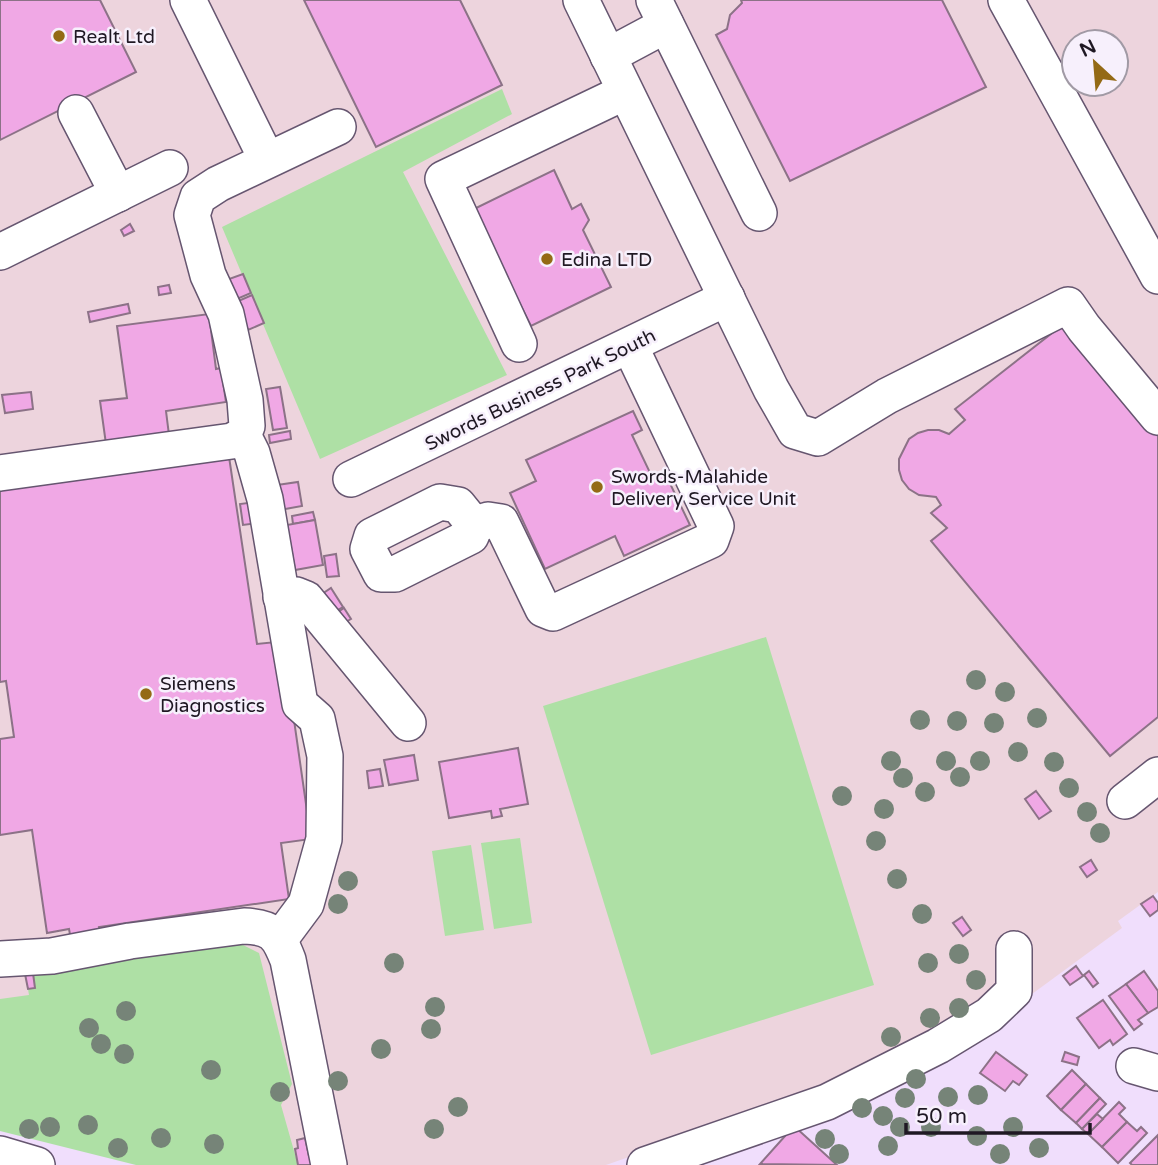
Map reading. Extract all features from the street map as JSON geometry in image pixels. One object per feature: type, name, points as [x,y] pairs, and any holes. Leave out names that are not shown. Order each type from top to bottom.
[{"type":"street","points":[[188,0],[267,160]]},
{"type":"street","points":[[581,0],[771,389],[795,431],[818,438],[887,396],[1068,305],[1083,328],[1158,417]]},
{"type":"street","points":[[1006,0],[1158,276]]},
{"type":"street","points":[[608,56],[660,12],[759,213]]},
{"type":"street","points":[[519,344],[443,179],[625,92]]},
{"type":"street","points":[[76,113],[117,194]]},
{"type":"street","points":[[0,473],[232,441],[243,435],[247,426],[245,400],[226,314],[208,275],[192,215],[198,197],[218,184],[338,127]]},
{"type":"street","points":[[0,253],[170,168]]},
{"type":"street","name":"Swords Business Park South","points":[[351,479],[727,298]]},
{"type":"street","points":[[475,526],[488,520],[501,522],[543,609],[554,613],[711,540],[716,526],[630,346]]},
{"type":"street","points":[[243,435],[252,453],[265,499],[300,704],[317,719],[325,755],[324,839],[306,904],[280,939]]},
{"type":"street","points":[[281,597],[296,595],[306,599],[408,723]]},
{"type":"street","points":[[0,959],[52,956],[130,941],[244,926],[259,926],[272,932],[280,939],[288,960],[329,1165]]},
{"type":"street","points":[[645,1165],[827,1102],[938,1046],[989,1015],[1014,991],[1014,949]]},
{"type":"shaded area","points":[[0,0],[1158,0],[1158,892],[1118,921],[1122,928],[998,1019],[795,1099],[606,1165],[178,1165],[0,1122]]},
{"type":"green space","points":[[502,89],[512,114],[403,172],[507,375],[320,459],[222,227]]},
{"type":"green space","points":[[766,637],[874,985],[651,1055],[543,706]]},
{"type":"green space","points":[[520,838],[532,923],[494,929],[481,843]]},
{"type":"green space","points":[[471,845],[484,930],[445,936],[432,851]]},
{"type":"green space","points":[[239,943],[259,953],[292,1084],[281,1105],[298,1165],[136,1165],[0,1131],[0,999],[29,995],[28,989],[35,988],[33,973]]},
{"type":"building","name":"Realt Ltd","points":[[0,0],[100,0],[136,72],[0,140]]},
{"type":"building","points":[[304,0],[460,0],[502,85],[376,147]]},
{"type":"building","points":[[741,0],[942,0],[986,87],[790,181],[716,35],[727,29],[730,15],[742,3]]},
{"type":"building","name":"Edina LTD","points":[[554,170],[572,209],[581,204],[589,220],[583,230],[611,287],[531,326],[472,210]]},
{"type":"building","points":[[130,224],[134,231],[124,236],[121,230]]},
{"type":"building","points":[[243,274],[251,293],[237,299],[229,279]]},
{"type":"building","points":[[169,285],[171,293],[159,295],[158,287]]},
{"type":"building","points":[[252,295],[264,323],[248,330],[236,302]]},
{"type":"building","points":[[128,304],[130,313],[90,322],[88,312]]},
{"type":"building","points":[[209,314],[216,369],[221,368],[226,402],[166,411],[169,435],[106,444],[100,401],[127,398],[117,326]]},
{"type":"building","points":[[1065,323],[1158,436],[1158,717],[1110,756],[931,541],[947,528],[931,513],[941,505],[936,497],[919,495],[909,489],[899,470],[899,459],[909,439],[928,430],[949,434],[965,420],[955,409]]},
{"type":"building","points":[[280,387],[287,428],[273,430],[266,389]]},
{"type":"building","points":[[31,392],[33,409],[5,413],[2,395]]},
{"type":"building","name":"Swords-Malahide Delivery Service Unit","points":[[633,411],[642,430],[632,435],[652,477],[664,471],[690,525],[624,556],[615,536],[545,569],[510,493],[536,481],[526,460]]},
{"type":"building","points":[[290,431],[291,439],[270,443],[269,435]]},
{"type":"building","name":"Siemens Diagnostics","points":[[228,450],[257,644],[276,642],[292,706],[311,839],[281,843],[289,899],[99,927],[101,936],[71,940],[69,929],[47,933],[32,830],[0,835],[0,739],[14,737],[6,681],[0,682],[0,483]]},
{"type":"building","points":[[298,482],[302,506],[274,511],[270,486]]},
{"type":"building","points":[[255,502],[258,523],[243,525],[240,504]]},
{"type":"building","points":[[313,512],[315,520],[293,524],[292,516]]},
{"type":"building","points":[[315,520],[323,565],[295,570],[287,525]]},
{"type":"building","points":[[336,554],[339,576],[327,577],[324,556]]},
{"type":"building","points":[[331,588],[343,607],[334,612],[322,594]]},
{"type":"building","points":[[344,608],[351,619],[342,624],[335,614]]},
{"type":"building","points":[[518,748],[528,804],[500,809],[502,816],[492,818],[491,811],[449,818],[439,762]]},
{"type":"building","points":[[414,755],[418,780],[389,785],[384,760]]},
{"type":"building","points":[[380,769],[383,786],[369,788],[367,771]]},
{"type":"building","points":[[1036,791],[1051,811],[1039,819],[1025,799]]},
{"type":"building","points":[[1091,860],[1097,870],[1087,877],[1080,867]]},
{"type":"building","points":[[1153,896],[1158,903],[1158,910],[1150,916],[1141,904]]},
{"type":"building","points":[[962,917],[971,930],[963,936],[953,923]]},
{"type":"building","points":[[1076,966],[1083,976],[1070,985],[1063,976]]},
{"type":"building","points":[[1089,971],[1098,983],[1093,987],[1084,975]]},
{"type":"building","points":[[1144,971],[1158,991],[1158,1007],[1148,1013],[1126,984]]},
{"type":"building","points":[[33,973],[35,988],[28,989],[25,974]]},
{"type":"building","points":[[1126,984],[1148,1013],[1138,1020],[1142,1024],[1134,1030],[1109,996]]},
{"type":"building","points":[[1103,1000],[1127,1034],[1113,1045],[1110,1040],[1099,1048],[1077,1018]]},
{"type":"building","points":[[996,1052],[1027,1075],[1019,1085],[1013,1081],[1005,1091],[980,1073]]},
{"type":"building","points":[[1065,1052],[1079,1057],[1077,1065],[1062,1061]]},
{"type":"building","points":[[1072,1070],[1086,1084],[1061,1110],[1047,1096]]},
{"type":"building","points":[[1086,1084],[1100,1098],[1076,1123],[1061,1110]]},
{"type":"building","points":[[1100,1098],[1106,1104],[1082,1129],[1076,1123]]},
{"type":"building","points":[[1119,1102],[1125,1108],[1119,1114],[1127,1122],[1102,1147],[1088,1134]]},
{"type":"building","points":[[1097,1114],[1103,1119],[1088,1134],[1082,1129]]},
{"type":"building","points":[[1127,1122],[1137,1131],[1141,1127],[1147,1133],[1118,1163],[1102,1147]]},
{"type":"building","points":[[794,1126],[837,1165],[760,1164]]},
{"type":"building","points":[[1158,1135],[1158,1165],[1132,1165],[1130,1163]]},
{"type":"building","points":[[305,1138],[309,1156],[313,1155],[315,1165],[298,1165],[295,1149],[298,1148],[297,1140]]},
{"type":"place","name":"Realt Ltd","points":[[59,36]]},
{"type":"place","name":"Edina LTD","points":[[547,259]]},
{"type":"place","name":"Swords-Malahide Delivery Service Unit","points":[[597,487]]},
{"type":"place","name":"Siemens Diagnostics","points":[[146,694]]}]
